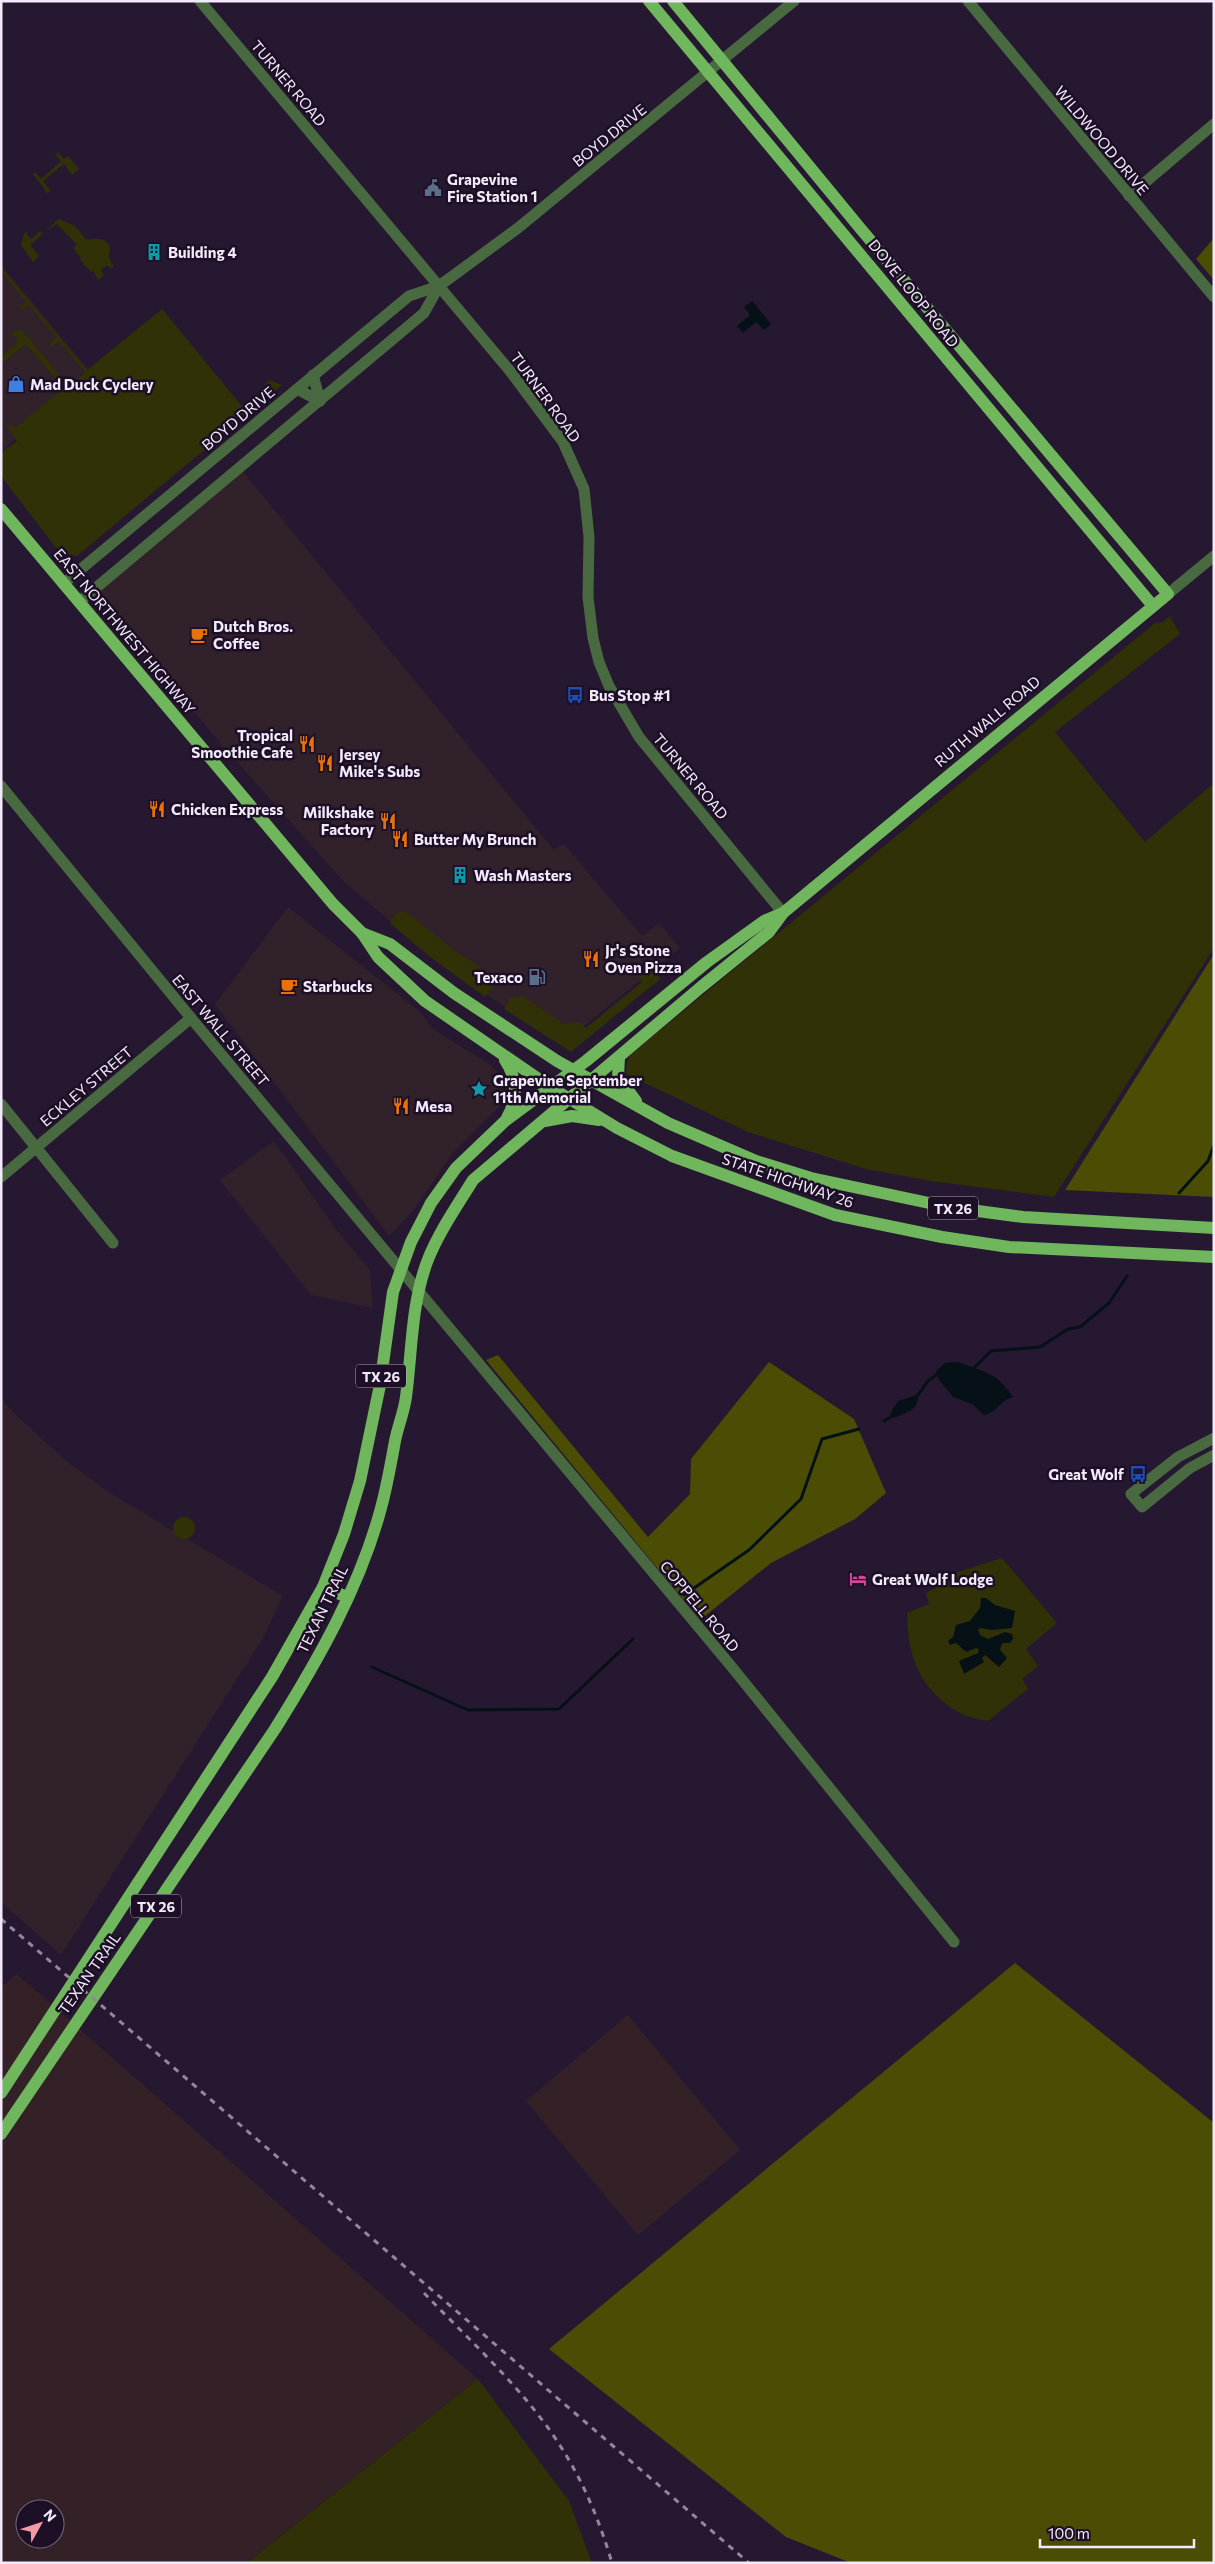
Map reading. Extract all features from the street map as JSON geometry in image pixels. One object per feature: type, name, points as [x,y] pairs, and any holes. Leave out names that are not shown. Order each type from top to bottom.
[{"type":"main road","name":"DOVE LOOP ROAD","points":[[649,1],[1153,606]]},
{"type":"main road","name":"DOVE LOOP ROAD","points":[[672,1],[1168,594]]},
{"type":"main road","points":[[847,238],[860,228]]},
{"type":"main road","points":[[1016,442],[1031,432]]},
{"type":"main road","name":"EAST NORTHWEST HIGHWAY","points":[[1,509],[322,891],[362,932],[378,957],[425,1000],[550,1087]]},
{"type":"main road","name":"RUTH WALL ROAD","points":[[592,1080],[769,932],[783,913],[1168,594]]},
{"type":"main road","name":"RUTH WALL ROAD","points":[[574,1070],[707,962],[764,921],[783,913]]},
{"type":"main road","name":"EAST NORTHWEST HIGHWAY","points":[[362,932],[390,944],[454,993],[574,1070]]},
{"type":"main road","points":[[501,1054],[512,1071],[516,1092],[505,1121]]},
{"type":"main road","points":[[618,1057],[618,1077],[631,1096],[646,1112]]},
{"type":"main road","name":"STATE HIGHWAY 26","points":[[574,1070],[646,1112],[697,1137],[756,1161],[811,1178],[922,1203],[1023,1217],[1214,1228]]},
{"type":"main road","name":"TEXAN TRAIL","points":[[1,2093],[272,1677],[323,1587],[344,1534],[360,1482],[380,1385],[393,1292],[411,1242],[431,1203],[456,1168],[505,1121],[574,1070]]},
{"type":"main road","name":"TEXAN TRAIL","points":[[1,2134],[275,1729],[308,1676],[347,1597],[359,1572],[381,1509],[406,1399],[414,1318],[430,1255],[473,1180],[592,1080]]},
{"type":"main road","name":"STATE HIGHWAY 26","points":[[550,1087],[617,1128],[672,1156],[779,1197],[835,1215],[885,1226],[1010,1247],[1214,1257]]},
{"type":"main road","name":"TX 26","points":[[542,1121],[572,1116],[600,1120],[617,1128]]},
{"type":"main road","points":[[323,1587],[347,1597]]},
{"type":"street","name":"TURNER ROAD","points":[[200,1],[512,374],[563,442],[575,464],[584,489],[588,527],[588,596],[593,638],[605,677],[625,717],[783,913]]},
{"type":"street","name":"BOYD DRIVE","points":[[63,584],[409,296],[439,286],[526,222],[794,1]]},
{"type":"street","name":"WILDWOOD DRIVE","points":[[968,1],[1214,297]]},
{"type":"street","points":[[1129,196],[1214,124]]},
{"type":"street","name":"BOYD DRIVE","points":[[79,602],[424,313],[439,286]]},
{"type":"street","points":[[314,376],[320,401]]},
{"type":"street","points":[[297,389],[320,401]]},
{"type":"street","name":"RUTH WALL ROAD","points":[[1168,594],[1214,556]]},
{"type":"street","name":"EAST WALL STREET","points":[[1,786],[419,1293]]},
{"type":"street","name":"ECKLEY STREET","points":[[1,1177],[191,1018]]},
{"type":"street","points":[[1,1104],[113,1243]]},
{"type":"street","name":"COPPELL ROAD","points":[[419,1293],[730,1666],[954,1942]]},
{"type":"street","points":[[1214,1438],[1178,1457],[1131,1494],[1142,1507],[1190,1468],[1214,1456]]},
{"type":"shaded area","points":[[58,152],[64,159],[68,156],[79,169],[72,175],[64,164],[43,181],[51,191],[47,193],[33,174],[35,172],[41,179],[61,161],[55,154]]},
{"type":"shaded area","points":[[59,219],[75,226],[86,239],[105,241],[110,246],[109,258],[114,267],[110,268],[107,265],[101,270],[104,276],[98,280],[93,271],[91,272],[80,260],[81,258],[73,248],[77,245],[57,224],[45,231]]},
{"type":"shaded area","points":[[25,231],[31,239],[40,231],[43,234],[30,245],[39,256],[33,262],[21,245]]},
{"type":"shaded area","points":[[1214,238],[1214,280],[1196,259]]},
{"type":"shaded area","points":[[1,265],[88,369],[1,453]]},
{"type":"shaded area","points":[[1,267],[87,370],[162,309],[245,410],[269,391],[264,385],[269,380],[282,385],[77,556],[60,553],[1,476],[1,453],[17,441],[5,423],[15,428],[64,388],[26,344],[1,364],[1,356],[17,343],[18,338],[10,335],[16,330],[22,330],[69,386],[85,372],[59,341],[53,346],[50,344],[56,337],[29,305],[23,309],[20,308],[26,301],[1,272]]},
{"type":"shaded area","points":[[752,301],[771,324],[764,330],[756,322],[743,333],[737,326],[750,315],[744,307]]},
{"type":"shaded area","points":[[240,468],[553,849],[564,844],[642,936],[659,923],[680,948],[563,1043],[450,972],[343,881],[221,744],[94,590]]},
{"type":"shaded area","points":[[1170,616],[1180,634],[1055,732],[1145,842],[1214,783],[1214,948],[1054,1197],[931,1181],[866,1169],[748,1132],[626,1074],[630,1055],[1155,623],[1163,622]]},
{"type":"shaded area","points":[[288,907],[419,1011],[434,1030],[491,1065],[505,1081],[507,1091],[505,1101],[452,1154],[413,1211],[389,1236],[215,1004]]},
{"type":"shaded area","points":[[400,911],[406,912],[454,950],[490,974],[495,984],[485,997],[429,956],[390,923],[395,914]]},
{"type":"shaded area","points":[[1214,954],[1214,1197],[1065,1190]]},
{"type":"shaded area","points":[[649,970],[656,972],[660,979],[571,1052],[504,1009],[511,998],[522,996],[564,1024],[580,1023],[586,1028],[642,982],[638,977],[639,974]]},
{"type":"shaded area","points":[[274,1141],[335,1228],[370,1270],[373,1308],[311,1295],[220,1180]]},
{"type":"shaded area","points":[[498,1355],[648,1537],[690,1494],[691,1459],[769,1362],[854,1419],[886,1493],[855,1519],[771,1563],[700,1620],[486,1360]]},
{"type":"shaded area","points":[[957,1362],[995,1377],[1013,1397],[992,1412],[984,1415],[972,1404],[953,1397],[939,1380],[936,1371],[945,1363]]},
{"type":"shaded area","points":[[917,1395],[917,1404],[914,1407],[906,1413],[893,1418],[890,1414],[898,1401]]},
{"type":"shaded area","points":[[1,1398],[17,1416],[65,1460],[110,1493],[283,1596],[263,1638],[61,1955],[1,1902]]},
{"type":"shaded area","points":[[184,1517],[192,1520],[195,1528],[192,1536],[184,1539],[176,1536],[173,1528],[176,1520]]},
{"type":"shaded area","points":[[1002,1558],[1057,1623],[1026,1649],[1038,1666],[1022,1679],[1028,1689],[988,1721],[962,1714],[936,1695],[927,1684],[919,1672],[910,1644],[907,1613],[929,1604],[926,1593],[943,1584],[942,1577]]},
{"type":"shaded area","points":[[981,1598],[986,1598],[995,1605],[1015,1611],[1012,1628],[992,1630],[980,1628],[978,1630],[980,1635],[988,1639],[1005,1632],[1012,1634],[1013,1639],[1010,1643],[1003,1643],[1001,1646],[1000,1650],[1007,1658],[999,1667],[985,1655],[982,1658],[984,1662],[964,1674],[959,1661],[978,1653],[979,1649],[976,1648],[966,1652],[956,1643],[950,1645],[948,1641],[953,1637],[956,1625],[970,1621],[980,1608]]},
{"type":"shaded area","points":[[1015,1963],[1214,2123],[1214,2563],[851,2563],[786,2537],[549,2349]]},
{"type":"shaded area","points":[[17,1974],[478,2379],[247,2563],[1,2563],[1,1987]]},
{"type":"shaded area","points":[[628,2015],[740,2150],[638,2235],[526,2101]]},
{"type":"shaded area","points":[[478,2379],[569,2501],[592,2563],[247,2563]]},
{"type":"waterway","points":[[1179,1193],[1208,1161],[1214,1145]]},
{"type":"waterway","points":[[974,1368],[991,1351],[1040,1347],[1068,1329],[1080,1327],[1109,1303],[1127,1276]]},
{"type":"waterway","points":[[915,1399],[928,1381],[936,1375],[940,1375]]},
{"type":"waterway","points":[[884,1421],[894,1415]]},
{"type":"waterway","points":[[684,1595],[749,1550],[801,1499],[822,1439],[859,1429]]},
{"type":"waterway","points":[[372,1667],[468,1710],[559,1709],[633,1639]]},
{"type":"railway","points":[[1,1919],[749,2563]]},
{"type":"railway","points":[[424,2293],[497,2367],[547,2426],[584,2489],[597,2518],[612,2563]]},
{"type":"place","name":"Grapevine Fire Station 1","points":[[433,188]]},
{"type":"place","name":"Building 4","points":[[154,252]]},
{"type":"place","name":"Mad Duck Cyclery","points":[[16,384]]},
{"type":"place","name":"Dutch Bros. Coffee","points":[[199,635]]},
{"type":"place","name":"Bus Stop #1","points":[[575,695]]},
{"type":"place","name":"Tropical Smoothie Cafe","points":[[307,744]]},
{"type":"place","name":"Jersey Mike's Subs","points":[[325,763]]},
{"type":"place","name":"Chicken Express","points":[[157,809]]},
{"type":"place","name":"Milkshake Factory","points":[[388,821]]},
{"type":"place","name":"Butter My Brunch","points":[[400,839]]},
{"type":"place","name":"Wash Masters","points":[[460,875]]},
{"type":"place","name":"Jr's Stone Oven Pizza","points":[[591,959]]},
{"type":"place","name":"Texaco","points":[[537,977]]},
{"type":"place","name":"Starbucks","points":[[289,986]]},
{"type":"place","name":"Grapevine September 11th Memorial","points":[[479,1089]]},
{"type":"place","name":"Mesa","points":[[401,1106]]},
{"type":"place","name":"Great Wolf","points":[[1138,1474]]},
{"type":"place","name":"Great Wolf Lodge","points":[[858,1579]]}]
